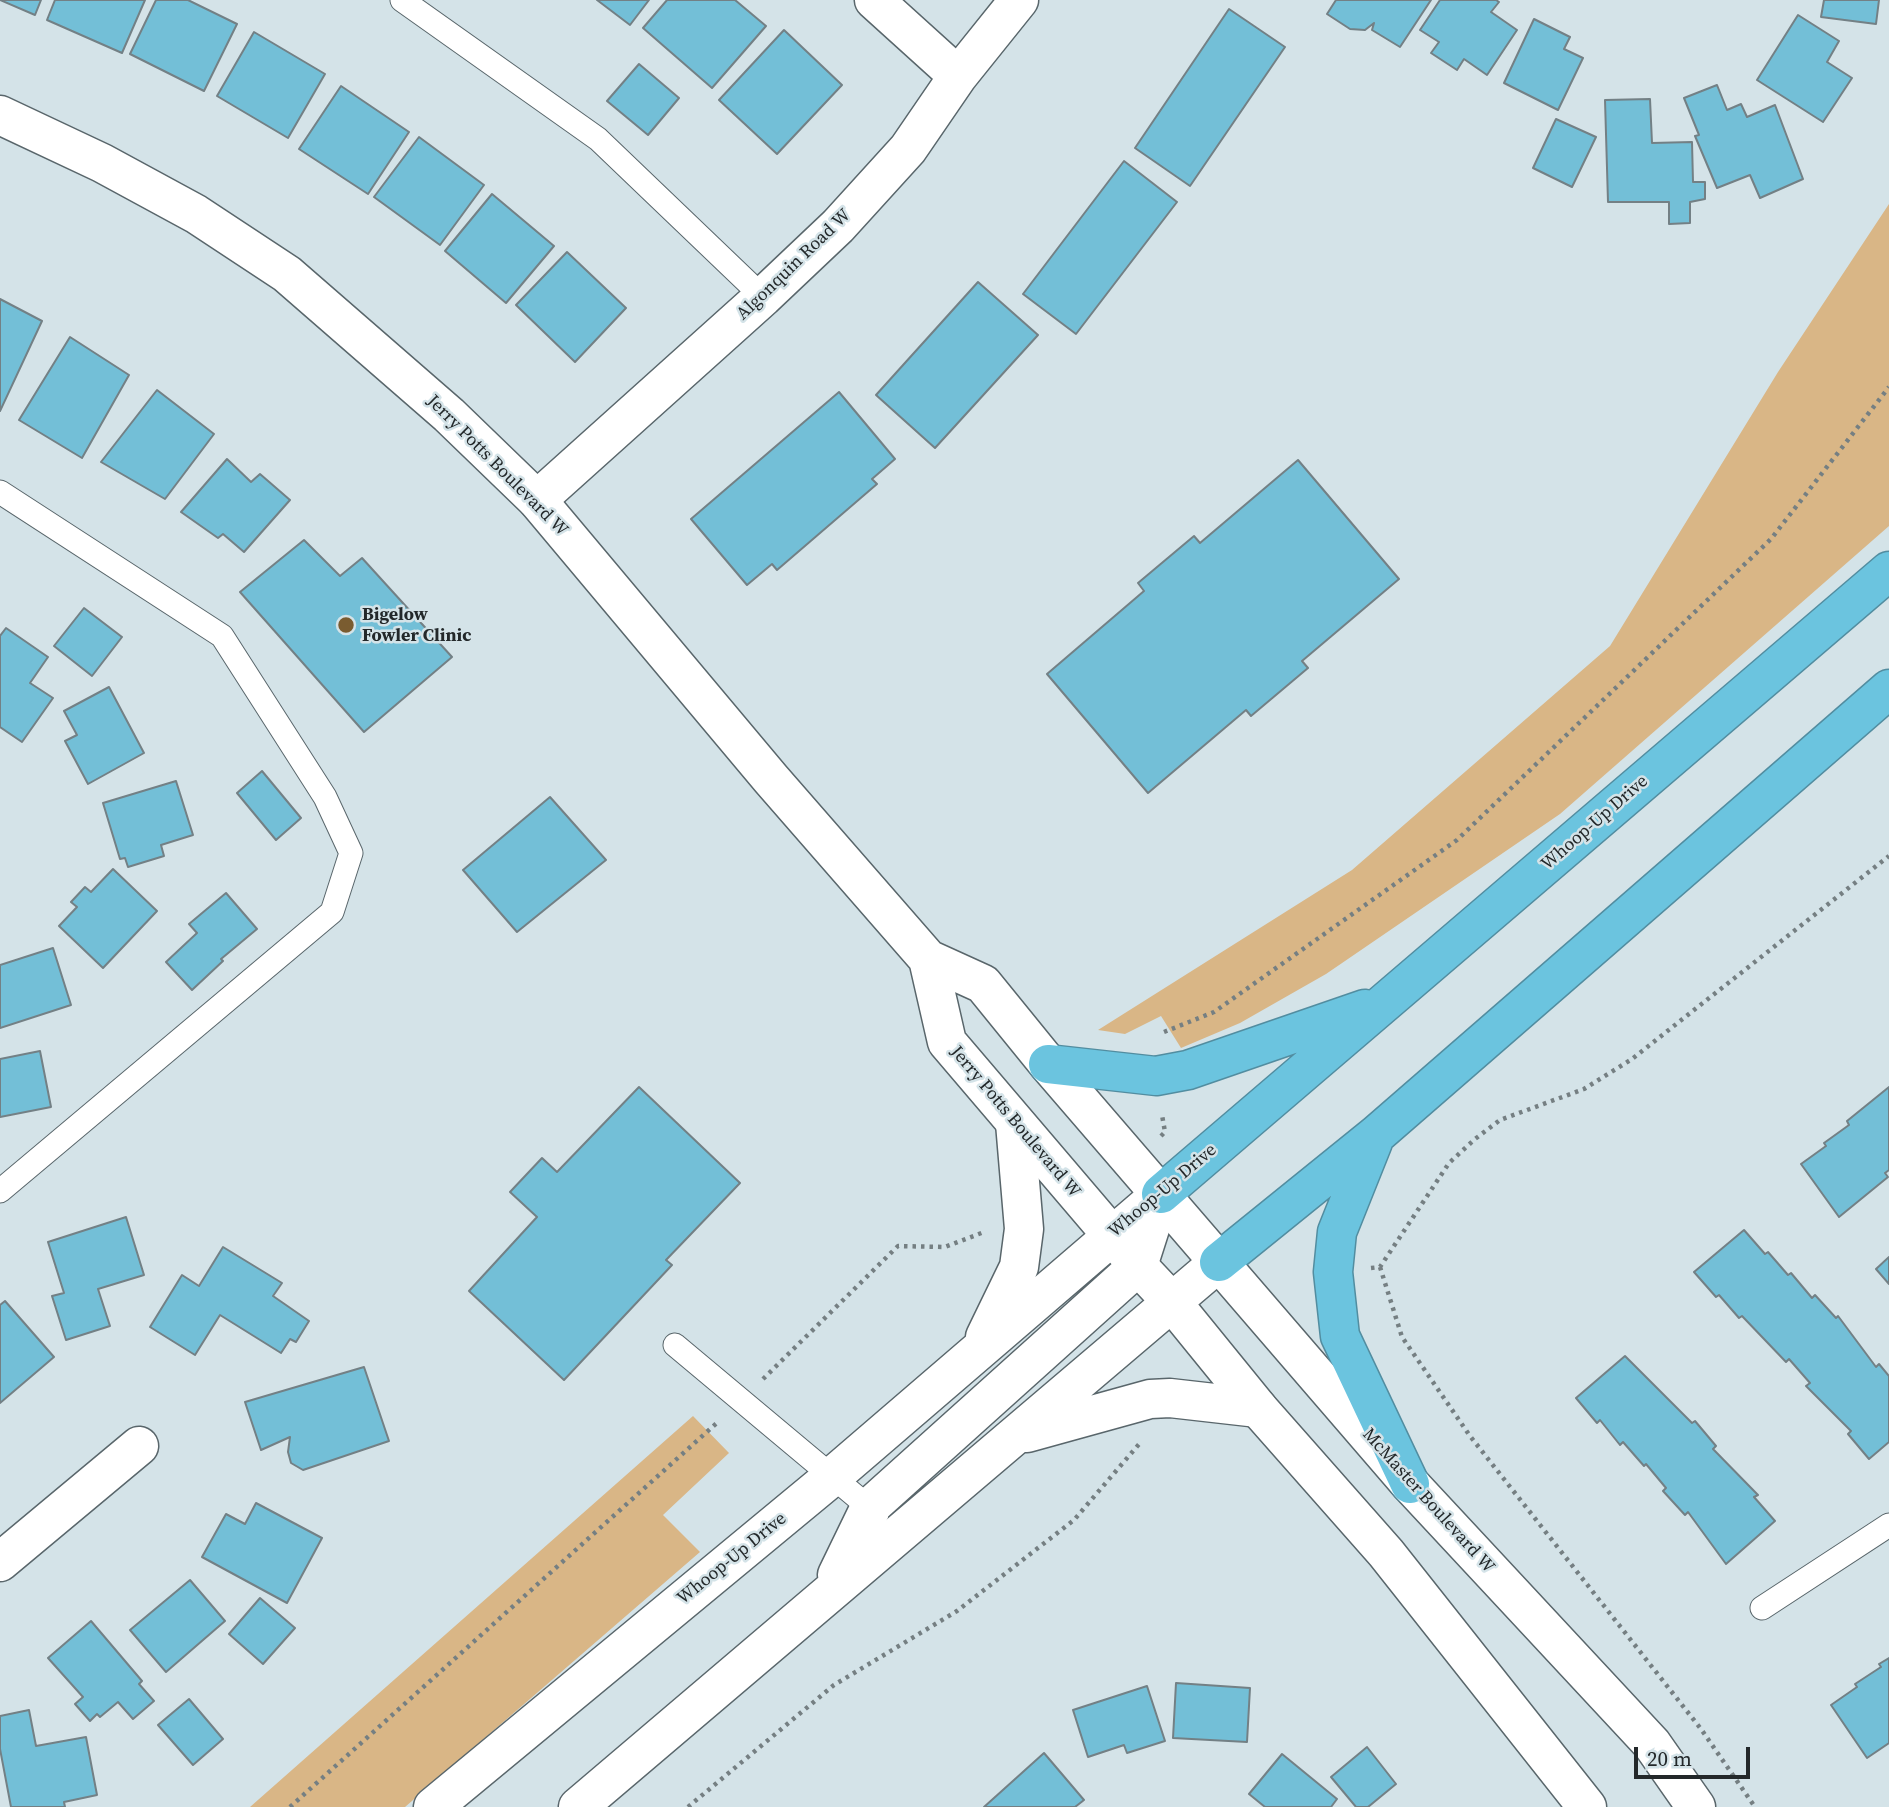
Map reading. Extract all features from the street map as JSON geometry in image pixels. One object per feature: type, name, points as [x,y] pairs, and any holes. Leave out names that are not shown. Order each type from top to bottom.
[{"type":"highway","name":"Whoop-Up Drive","points":[[1161,1194],[1889,571]]},
{"type":"highway","points":[[1219,1262],[1376,1135],[1889,689]]},
{"type":"highway","points":[[1048,1064],[1156,1076],[1188,1070],[1387,1002]]},
{"type":"highway","points":[[1376,1135],[1347,1200],[1337,1232],[1333,1272],[1340,1336],[1410,1484]]},
{"type":"street","points":[[874,0],[958,76]]},
{"type":"street","name":"Algonquin Road W","points":[[537,500],[764,298],[838,226],[908,149],[958,76],[1019,0]]},
{"type":"street","name":"Jerry Potts Boulevard W","points":[[0,115],[102,163],[196,214],[287,274],[439,406],[537,500],[727,723],[771,779],[928,960],[984,984],[1048,1064],[1161,1194]]},
{"type":"street","name":"Jerry Potts Boulevard W","points":[[928,960],[947,1042],[1111,1235]]},
{"type":"street","points":[[978,1351],[1019,1267],[1024,1229],[1015,1123]]},
{"type":"street","points":[[578,1807],[830,1590],[883,1520],[1138,1266],[1161,1194]]},
{"type":"street","name":"Whoop-Up Drive","points":[[433,1807],[833,1476],[1161,1194]]},
{"type":"street","name":"McMaster Boulevard W","points":[[1161,1194],[1410,1484],[1652,1744],[1696,1807]]},
{"type":"street","points":[[1111,1235],[1171,1301],[1258,1408],[1386,1553],[1587,1807]]},
{"type":"street","points":[[883,1520],[1018,1435],[1219,1262]]},
{"type":"street","points":[[1018,1435],[1150,1399],[1170,1398],[1258,1408]]},
{"type":"street","points":[[0,1562],[139,1446]]},
{"type":"lane","points":[[402,0],[598,139],[764,298]]},
{"type":"lane","points":[[0,492],[222,636],[325,797],[351,853],[332,912],[0,1191]]},
{"type":"lane","points":[[675,1345],[883,1520]]},
{"type":"lane","points":[[1762,1608],[1889,1525]]},
{"type":"path","points":[[1131,1161],[1165,1132],[1151,1036],[1214,1012],[1457,840],[1512,791],[1574,725],[1671,638],[1770,539],[1889,387]]},
{"type":"path","points":[[1380,1267],[1449,1163],[1475,1139],[1500,1120],[1584,1090],[1632,1059],[1889,856]]},
{"type":"path","points":[[290,1807],[742,1400],[898,1246],[933,1249],[988,1231],[1024,1229]]},
{"type":"path","points":[[1333,1272],[1380,1267]]},
{"type":"path","points":[[1380,1267],[1402,1337],[1469,1436],[1693,1718],[1755,1807]]},
{"type":"path","points":[[688,1807],[834,1685],[957,1611],[1074,1520],[1127,1461],[1149,1431],[1171,1416],[1170,1398]]},
{"type":"shaded area","points":[[1889,204],[1889,526],[1560,814],[1326,974],[1240,1023],[1181,1048],[1161,1016],[1125,1034],[1098,1030],[1352,870],[1610,646],[1778,372]]},
{"type":"shaded area","points":[[693,1416],[729,1453],[663,1515],[700,1552],[405,1807],[250,1807]]},
{"type":"building","points":[[0,0],[41,0],[35,15]]},
{"type":"building","points":[[55,0],[145,0],[122,53],[47,20]]},
{"type":"building","points":[[156,0],[188,0],[237,24],[204,91],[130,54]]},
{"type":"building","points":[[597,0],[649,0],[630,25]]},
{"type":"building","points":[[667,0],[735,0],[766,26],[712,88],[643,28]]},
{"type":"building","points":[[1336,0],[1431,0],[1400,47],[1372,30],[1374,23],[1365,30],[1350,29],[1327,14]]},
{"type":"building","points":[[1440,0],[1496,0],[1499,2],[1491,12],[1517,30],[1487,75],[1464,59],[1457,70],[1431,53],[1439,42],[1420,30]]},
{"type":"building","points":[[1824,0],[1879,0],[1876,24],[1821,17]]},
{"type":"building","points":[[1229,9],[1285,47],[1190,186],[1135,148]]},
{"type":"building","points":[[1798,15],[1839,41],[1827,62],[1852,78],[1823,122],[1757,80]]},
{"type":"building","points":[[1534,19],[1570,37],[1564,49],[1583,58],[1558,110],[1504,83]]},
{"type":"building","points":[[784,30],[842,85],[777,154],[719,100]]},
{"type":"building","points":[[254,32],[325,74],[288,138],[217,96]]},
{"type":"building","points":[[639,64],[679,98],[648,135],[607,101]]},
{"type":"building","points":[[1717,85],[1727,110],[1741,104],[1747,117],[1775,105],[1803,179],[1760,198],[1750,175],[1717,188],[1695,136],[1699,135],[1684,98]]},
{"type":"building","points":[[341,86],[409,132],[368,194],[299,149]]},
{"type":"building","points":[[1650,99],[1652,143],[1692,142],[1693,182],[1705,182],[1705,199],[1690,202],[1690,223],[1669,224],[1669,202],[1608,202],[1605,100]]},
{"type":"building","points":[[1556,119],[1596,137],[1572,187],[1533,168]]},
{"type":"building","points":[[419,137],[484,185],[440,245],[374,197]]},
{"type":"building","points":[[1124,161],[1177,202],[1076,334],[1023,294]]},
{"type":"building","points":[[492,194],[554,246],[506,303],[445,251]]},
{"type":"building","points":[[567,252],[626,308],[575,362],[516,305]]},
{"type":"building","points":[[978,282],[1038,335],[935,448],[876,395]]},
{"type":"building","points":[[0,299],[42,321],[0,411]]},
{"type":"building","points":[[70,337],[129,375],[82,458],[19,420]]},
{"type":"building","points":[[157,390],[214,434],[165,499],[101,462]]},
{"type":"building","points":[[839,392],[895,459],[872,479],[877,484],[777,570],[772,564],[747,585],[691,519]]},
{"type":"building","points":[[227,459],[251,482],[260,474],[290,500],[244,552],[223,534],[218,538],[181,512]]},
{"type":"building","points":[[1298,460],[1399,579],[1302,661],[1308,668],[1251,716],[1246,710],[1148,793],[1047,674],[1144,591],[1138,583],[1194,536],[1200,543]]},
{"type":"building","name":"Bigelow Fowler Clinic","points":[[304,540],[340,576],[362,558],[452,657],[364,732],[240,592]]},
{"type":"building","points":[[84,608],[122,637],[92,676],[54,646]]},
{"type":"building","points":[[6,628],[48,657],[30,683],[53,698],[22,742],[0,727],[0,636]]},
{"type":"building","points":[[109,687],[144,753],[88,784],[65,741],[77,735],[64,711]]},
{"type":"building","points":[[262,771],[301,818],[276,840],[237,793]]},
{"type":"building","points":[[176,781],[193,835],[161,845],[164,856],[128,867],[125,858],[120,859],[103,803]]},
{"type":"building","points":[[550,797],[606,860],[517,932],[463,870]]},
{"type":"building","points":[[113,869],[157,911],[103,968],[59,926],[77,907],[71,902],[85,887],[91,892]]},
{"type":"building","points":[[226,893],[257,929],[221,959],[223,961],[192,990],[166,962],[197,933],[189,924]]},
{"type":"building","points":[[53,948],[71,1005],[0,1028],[0,965]]},
{"type":"building","points":[[40,1051],[51,1107],[0,1117],[0,1059]]},
{"type":"building","points":[[639,1087],[740,1183],[666,1260],[672,1265],[564,1380],[469,1291],[537,1217],[510,1192],[542,1158],[557,1172]]},
{"type":"building","points":[[1889,1087],[1889,1170],[1885,1173],[1888,1177],[1839,1217],[1801,1164],[1826,1146],[1824,1143],[1849,1125],[1847,1121]]},
{"type":"building","points":[[126,1217],[144,1275],[98,1289],[110,1326],[66,1340],[52,1296],[64,1293],[48,1242]]},
{"type":"building","points":[[1744,1230],[1765,1254],[1768,1252],[1788,1275],[1791,1273],[1812,1298],[1815,1295],[1836,1318],[1838,1316],[1876,1367],[1879,1364],[1889,1376],[1889,1442],[1869,1459],[1848,1434],[1851,1431],[1806,1386],[1810,1383],[1789,1359],[1786,1362],[1742,1316],[1739,1318],[1719,1295],[1716,1297],[1694,1272]]},
{"type":"building","points":[[223,1247],[282,1283],[273,1296],[309,1321],[296,1342],[290,1339],[281,1353],[220,1315],[195,1355],[150,1327],[182,1275],[199,1286]]},
{"type":"building","points":[[1889,1257],[1889,1284],[1876,1269]]},
{"type":"building","points":[[5,1301],[54,1357],[0,1403],[0,1305]]},
{"type":"building","points":[[1625,1356],[1692,1423],[1695,1421],[1716,1446],[1713,1449],[1758,1495],[1754,1497],[1775,1521],[1726,1564],[1688,1512],[1685,1515],[1663,1491],[1666,1488],[1646,1464],[1644,1466],[1623,1442],[1620,1445],[1600,1420],[1597,1423],[1576,1398]]},
{"type":"building","points":[[364,1367],[389,1441],[303,1470],[291,1463],[288,1452],[290,1437],[261,1450],[245,1402]]},
{"type":"building","points":[[256,1503],[322,1538],[287,1603],[202,1557],[226,1514],[245,1524]]},
{"type":"building","points":[[190,1580],[225,1621],[166,1672],[130,1630]]},
{"type":"building","points":[[260,1598],[295,1628],[263,1664],[229,1634]]},
{"type":"building","points":[[91,1621],[142,1681],[139,1684],[154,1701],[133,1719],[118,1702],[100,1717],[97,1714],[90,1721],[75,1704],[83,1697],[48,1658]]},
{"type":"building","points":[[1889,1658],[1889,1743],[1867,1758],[1831,1705],[1857,1687],[1855,1684],[1881,1667],[1879,1664]]},
{"type":"building","points":[[1176,1683],[1250,1688],[1247,1742],[1173,1738]]},
{"type":"building","points":[[1147,1686],[1165,1741],[1127,1753],[1124,1745],[1088,1757],[1073,1710]]},
{"type":"building","points":[[189,1699],[223,1739],[193,1765],[158,1725]]},
{"type":"building","points":[[29,1710],[36,1746],[86,1737],[97,1795],[64,1802],[65,1807],[11,1807],[0,1749],[0,1716]]},
{"type":"building","points":[[1367,1747],[1396,1784],[1368,1807],[1356,1807],[1331,1777]]},
{"type":"building","points":[[1044,1753],[1084,1800],[1075,1807],[984,1807]]},
{"type":"building","points":[[1282,1754],[1337,1799],[1331,1807],[1265,1807],[1249,1794]]},
{"type":"place","name":"Bigelow Fowler Clinic","points":[[346,625]]}]
